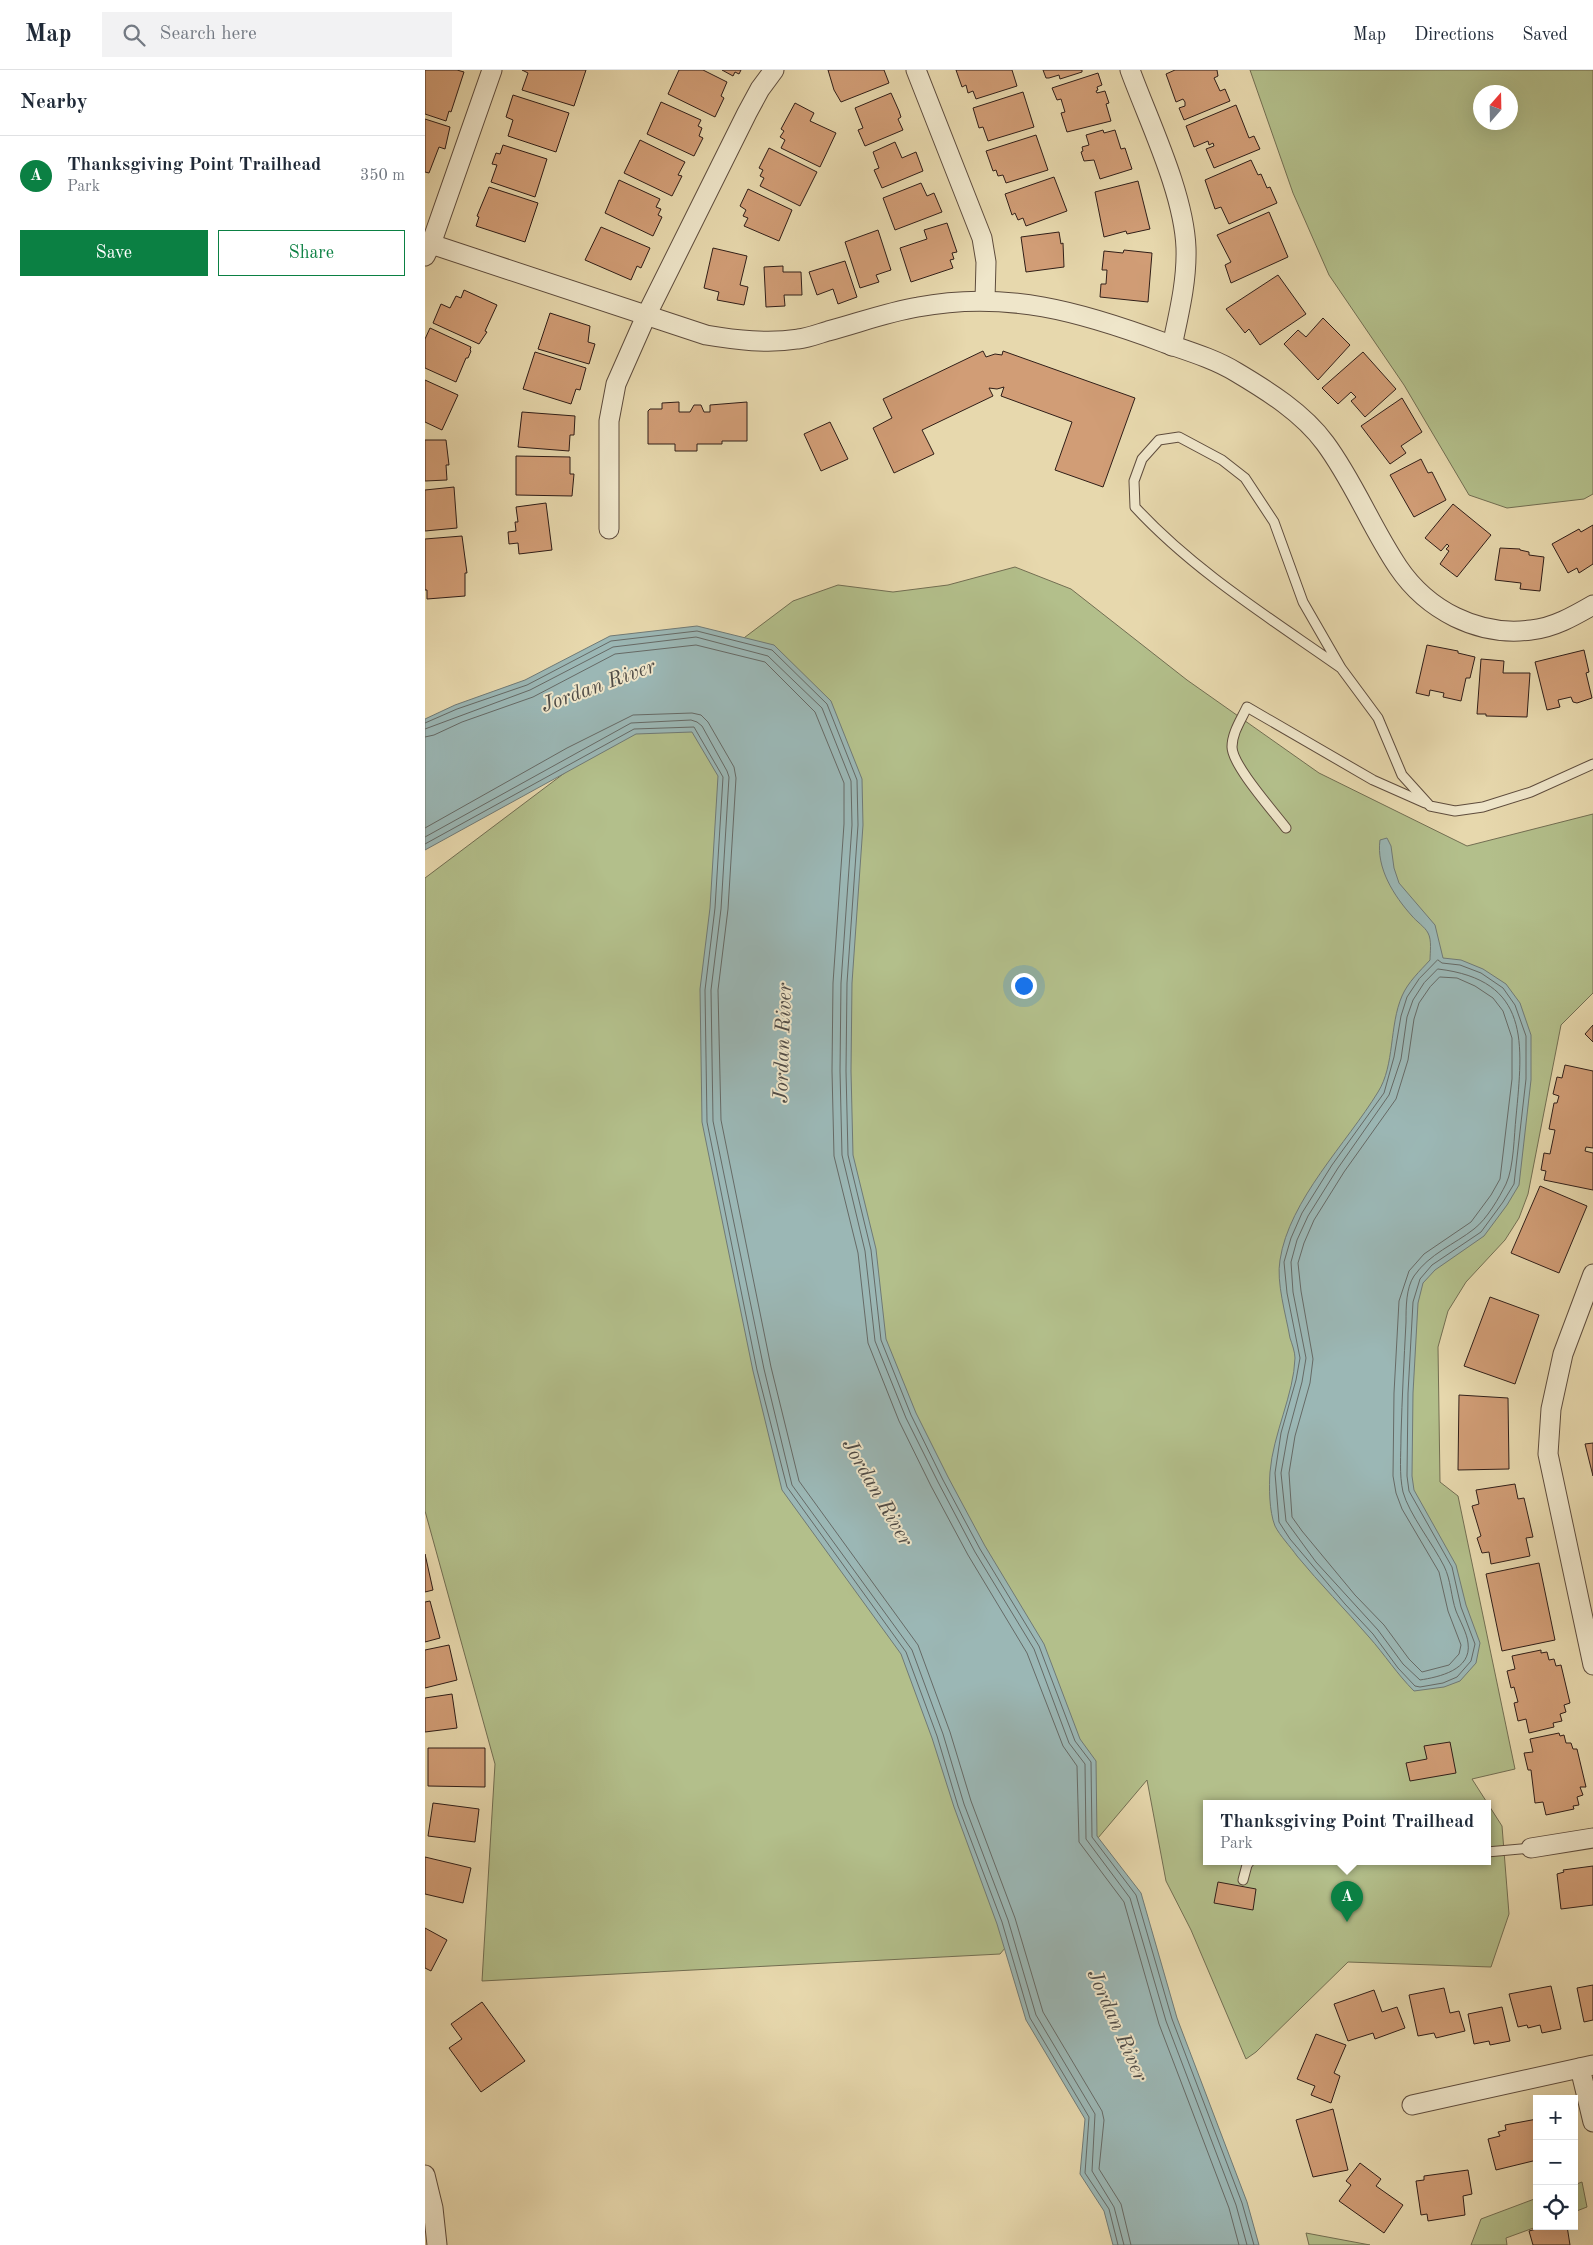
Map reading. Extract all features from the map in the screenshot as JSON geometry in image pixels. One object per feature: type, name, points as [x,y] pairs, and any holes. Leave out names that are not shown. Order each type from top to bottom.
[{"type":"street","points":[[492,70],[428,250],[706,335],[735,340],[799,339],[915,307],[942,302],[985,300],[1022,302],[1083,315],[1172,346],[1233,370],[1257,385],[1302,420],[1322,440],[1349,478],[1399,569],[1413,587],[1431,604],[1452,616],[1479,627],[1504,630],[1531,630],[1557,623],[1593,605]]},
{"type":"street","points":[[609,529],[608,446],[612,401],[616,384],[646,316],[747,113],[760,89],[774,70]]},
{"type":"street","points":[[916,70],[982,238],[986,262],[985,300]]},
{"type":"street","points":[[1130,70],[1170,178],[1184,226],[1186,248],[1185,280],[1172,346]]},
{"type":"street","points":[[1593,1274],[1563,1354],[1551,1409],[1548,1454],[1593,1664]]},
{"type":"street","points":[[1531,1848],[1593,1838]]},
{"type":"street","points":[[1412,2105],[1586,2067],[1593,2122]]},
{"type":"street","points":[[425,2175],[433,2208],[437,2245]]},
{"type":"lane","points":[[1341,668],[1234,593],[1159,534],[1135,507],[1134,482],[1143,459],[1159,440],[1179,437],[1222,460],[1245,478],[1274,522],[1303,602],[1341,668],[1377,718],[1402,776],[1430,806]]},
{"type":"lane","points":[[1286,828],[1244,774],[1232,750],[1233,737],[1247,707],[1373,780],[1430,806],[1455,811],[1483,807],[1531,792],[1593,764]]},
{"type":"lane","points":[[1491,1852],[1531,1848]]},
{"type":"lane","points":[[1243,1880],[1247,1865]]},
{"type":"green space","points":[[1250,70],[1593,70],[1593,494],[1584,499],[1507,508],[1469,495],[1404,385],[1329,275],[1293,193]]},
{"type":"green space","points":[[1015,567],[1071,589],[1187,680],[1319,773],[1467,846],[1593,814],[1593,993],[1561,1025],[1528,1194],[1519,1218],[1505,1240],[1466,1282],[1448,1311],[1438,1347],[1440,1482],[1458,1496],[1515,1769],[1472,1779],[1485,1800],[1203,1800],[1203,1865],[1491,1865],[1491,1809],[1502,1826],[1509,1914],[1491,1967],[1348,1962],[1256,2052],[1246,2059],[1191,1930],[1166,1881],[1147,1780],[1000,1954],[482,1981],[495,1764],[425,1511],[425,878],[793,601],[838,585],[893,592],[948,585]]},
{"type":"green space","points":[[1582,2182],[1587,2207],[1578,2210],[1578,2185]]},
{"type":"green space","points":[[1533,2200],[1533,2228],[1506,2238],[1507,2245],[1471,2245],[1481,2219]]},
{"type":"green space","points":[[1306,2233],[1370,2245],[1309,2245]]},
{"type":"water","name":"Jordan River","points":[[697,626],[774,645],[831,701],[862,779],[863,825],[852,983],[851,1071],[853,1155],[876,1249],[886,1339],[916,1413],[985,1546],[1044,1644],[1080,1739],[1096,1761],[1097,1836],[1141,1893],[1177,2018],[1247,2202],[1259,2245],[1113,2245],[1104,2211],[1080,2174],[1085,2119],[1026,2020],[997,1924],[901,1654],[782,1490],[753,1371],[702,1122],[700,989],[710,908],[718,776],[692,732],[636,734],[425,850],[425,719],[455,705],[525,680],[610,636]]},
{"type":"water","points":[[1387,838],[1391,846],[1394,868],[1399,883],[1435,925],[1443,958],[1461,960],[1483,969],[1506,984],[1520,1003],[1531,1035],[1531,1080],[1519,1185],[1484,1236],[1435,1270],[1423,1283],[1418,1303],[1413,1393],[1412,1476],[1414,1490],[1456,1565],[1466,1605],[1480,1643],[1476,1663],[1460,1681],[1444,1687],[1414,1691],[1280,1534],[1273,1520],[1270,1492],[1272,1458],[1291,1386],[1295,1358],[1279,1278],[1280,1260],[1286,1238],[1307,1194],[1378,1092],[1390,1058],[1395,1020],[1402,996],[1411,981],[1430,960],[1428,933],[1399,900],[1384,871],[1379,850],[1380,840]]},
{"type":"building","points":[[425,70],[457,70],[464,72],[451,112],[449,111],[446,121],[425,114]]},
{"type":"building","points":[[522,70],[586,70],[574,106],[522,90],[528,73]]},
{"type":"building","points":[[679,70],[703,70],[727,82],[721,96],[724,98],[715,117],[668,94]]},
{"type":"building","points":[[722,70],[741,70],[739,74],[735,72],[733,76]]},
{"type":"building","points":[[828,70],[884,70],[889,83],[841,102],[834,90]]},
{"type":"building","points":[[956,70],[1012,70],[1017,86],[976,99],[973,91],[968,93],[966,85],[962,87]]},
{"type":"building","points":[[1043,70],[1082,70],[1082,72],[1060,79],[1059,75],[1046,78]]},
{"type":"building","points":[[1175,70],[1217,70],[1218,76],[1214,78],[1220,91],[1225,89],[1230,101],[1184,120],[1179,108],[1185,106],[1185,102],[1183,99],[1176,102],[1166,74]]},
{"type":"building","points":[[1098,73],[1102,85],[1097,87],[1098,90],[1096,91],[1097,93],[1105,91],[1109,103],[1106,104],[1111,121],[1067,132],[1061,113],[1065,112],[1061,99],[1057,100],[1052,88]]},
{"type":"building","points":[[1023,92],[1034,127],[988,141],[983,127],[979,128],[973,108]]},
{"type":"building","points":[[891,93],[901,117],[898,119],[903,130],[865,146],[858,130],[863,128],[855,108]]},
{"type":"building","points":[[513,95],[569,113],[556,152],[508,136],[513,120],[506,117]]},
{"type":"building","points":[[661,102],[701,120],[698,126],[702,128],[699,136],[703,138],[694,156],[647,134]]},
{"type":"building","points":[[795,103],[814,113],[810,121],[836,133],[820,167],[781,148],[785,140],[780,137],[784,131],[781,129]]},
{"type":"building","points":[[1236,105],[1249,138],[1254,136],[1260,149],[1214,168],[1206,149],[1214,146],[1213,143],[1209,145],[1208,141],[1194,147],[1186,126]]},
{"type":"building","points":[[425,119],[450,127],[445,149],[439,147],[429,173],[425,172]]},
{"type":"building","points":[[1103,130],[1104,133],[1115,130],[1121,149],[1125,148],[1132,169],[1100,179],[1094,160],[1084,161],[1081,152],[1083,151],[1082,147],[1089,145],[1086,135]]},
{"type":"building","points":[[1036,135],[1048,170],[1006,183],[1003,175],[998,176],[996,170],[993,171],[986,151]]},
{"type":"building","points":[[640,140],[685,162],[678,175],[682,176],[672,196],[624,173]]},
{"type":"building","points":[[895,142],[902,158],[916,152],[923,171],[882,188],[874,170],[879,168],[873,152]]},
{"type":"building","points":[[503,145],[547,159],[535,197],[491,182],[497,165],[492,164],[496,153],[500,154]]},
{"type":"building","points":[[769,148],[817,172],[800,206],[760,186],[764,178],[760,176],[763,170],[759,168]]},
{"type":"building","points":[[1251,160],[1258,175],[1261,174],[1267,188],[1270,187],[1277,203],[1229,224],[1221,207],[1215,209],[1205,180]]},
{"type":"building","points":[[1054,177],[1067,211],[1026,226],[1023,218],[1018,220],[1015,213],[1012,215],[1005,194]]},
{"type":"building","points":[[619,180],[660,199],[656,207],[661,209],[658,215],[662,217],[653,236],[605,213]]},
{"type":"building","points":[[1138,181],[1150,229],[1127,234],[1126,231],[1104,237],[1095,192]]},
{"type":"building","points":[[921,183],[927,196],[934,193],[942,212],[895,230],[883,198]]},
{"type":"building","points":[[489,187],[538,203],[525,242],[476,226],[479,217],[477,216]]},
{"type":"building","points":[[748,189],[792,210],[779,241],[744,226],[748,218],[743,216],[746,210],[740,206]]},
{"type":"building","points":[[1269,212],[1288,257],[1231,283],[1225,265],[1231,262],[1217,235]]},
{"type":"building","points":[[947,223],[957,252],[952,253],[954,259],[950,260],[953,268],[911,282],[900,248],[927,239],[924,230]]},
{"type":"building","points":[[601,227],[650,248],[641,268],[637,266],[631,280],[585,260]]},
{"type":"building","points":[[878,230],[891,270],[876,275],[879,282],[860,288],[845,242]]},
{"type":"building","points":[[1059,232],[1061,244],[1063,243],[1064,267],[1026,272],[1021,237]]},
{"type":"building","points":[[713,248],[747,256],[740,285],[748,287],[744,305],[717,300],[719,292],[704,288]]},
{"type":"building","points":[[1124,250],[1152,253],[1148,302],[1100,297],[1101,284],[1106,284],[1107,270],[1102,270],[1104,251],[1123,253]]},
{"type":"building","points":[[845,261],[857,297],[838,304],[833,289],[817,295],[809,272]]},
{"type":"building","points":[[783,266],[783,272],[801,272],[802,295],[784,295],[785,306],[766,307],[764,267]]},
{"type":"building","points":[[1278,275],[1306,314],[1260,345],[1249,329],[1245,333],[1226,309]]},
{"type":"building","points":[[464,290],[497,305],[485,331],[487,332],[479,344],[433,323],[441,304],[450,308],[456,296],[461,298]]},
{"type":"building","points":[[550,313],[590,326],[588,342],[595,344],[589,364],[538,349]]},
{"type":"building","points":[[1323,318],[1350,345],[1318,380],[1284,344],[1298,330],[1306,337]]},
{"type":"building","points":[[430,328],[471,347],[468,358],[466,358],[456,382],[425,368],[425,339]]},
{"type":"building","points":[[983,351],[986,357],[995,354],[1002,355],[1003,351],[1135,398],[1103,487],[1055,470],[1072,422],[1001,396],[1004,387],[997,389],[989,388],[993,396],[922,430],[934,454],[894,473],[873,428],[892,418],[883,399]]},
{"type":"building","points":[[535,352],[586,368],[580,390],[576,389],[571,404],[523,389]]},
{"type":"building","points":[[1363,352],[1396,389],[1365,417],[1351,401],[1356,397],[1351,392],[1338,404],[1322,388]]},
{"type":"building","points":[[425,380],[458,395],[442,430],[425,422]]},
{"type":"building","points":[[1402,398],[1422,432],[1401,446],[1406,453],[1390,464],[1361,426]]},
{"type":"building","points":[[679,402],[679,412],[690,412],[694,405],[701,405],[704,412],[710,412],[710,405],[747,402],[747,441],[697,444],[697,451],[675,451],[675,444],[648,444],[648,411],[650,409],[662,409],[662,403]]},
{"type":"building","points":[[522,412],[575,416],[574,435],[570,435],[569,451],[518,447]]},
{"type":"building","points":[[830,422],[848,459],[821,471],[804,434]]},
{"type":"building","points":[[425,440],[446,440],[449,465],[446,465],[447,480],[425,481]]},
{"type":"building","points":[[516,456],[570,457],[570,474],[574,474],[572,496],[516,495]]},
{"type":"building","points":[[1421,459],[1428,473],[1432,472],[1446,500],[1414,517],[1390,475]]},
{"type":"building","points":[[454,487],[457,528],[425,531],[425,490]]},
{"type":"building","points":[[546,503],[552,550],[519,554],[518,543],[509,544],[508,532],[516,531],[515,522],[518,522],[516,507]]},
{"type":"building","points":[[1453,504],[1491,535],[1457,577],[1440,564],[1449,551],[1446,549],[1449,546],[1447,544],[1441,551],[1425,538]]},
{"type":"building","points":[[1593,525],[1593,564],[1579,573],[1577,568],[1568,573],[1552,544],[1579,529],[1581,532]]},
{"type":"building","points":[[462,536],[467,573],[465,573],[465,596],[427,599],[427,590],[425,590],[425,539]]},
{"type":"building","points":[[1500,548],[1520,549],[1529,552],[1529,555],[1544,557],[1540,591],[1520,589],[1521,583],[1495,580]]},
{"type":"building","points":[[1427,645],[1458,651],[1458,653],[1475,657],[1470,678],[1466,678],[1461,701],[1443,697],[1444,693],[1430,690],[1429,696],[1416,693]]},
{"type":"building","points":[[1584,650],[1589,672],[1586,673],[1592,698],[1577,703],[1573,702],[1571,697],[1558,700],[1560,707],[1547,710],[1535,662]]},
{"type":"building","points":[[1481,659],[1504,661],[1503,673],[1530,673],[1527,717],[1477,714]]},
{"type":"building","points":[[1593,1025],[1593,1042],[1585,1034]]},
{"type":"building","points":[[1565,1065],[1593,1071],[1593,1148],[1586,1147],[1585,1151],[1593,1153],[1593,1190],[1544,1180],[1546,1171],[1541,1170],[1544,1153],[1550,1154],[1555,1130],[1549,1129],[1554,1103],[1557,1103],[1559,1096],[1553,1094],[1557,1077],[1562,1078]]},
{"type":"building","points":[[1540,1186],[1587,1206],[1559,1273],[1511,1253]]},
{"type":"building","points":[[1490,1297],[1539,1315],[1515,1384],[1464,1366]]},
{"type":"building","points":[[1459,1395],[1508,1398],[1509,1469],[1458,1470]]},
{"type":"building","points":[[1593,1443],[1593,1476],[1585,1444]]},
{"type":"building","points":[[1515,1484],[1518,1499],[1524,1498],[1533,1537],[1526,1538],[1530,1556],[1491,1564],[1489,1552],[1482,1553],[1477,1538],[1481,1536],[1472,1506],[1479,1504],[1476,1490]]},
{"type":"building","points":[[425,1554],[433,1590],[425,1592]]},
{"type":"building","points":[[1539,1563],[1555,1640],[1502,1651],[1486,1574]]},
{"type":"building","points":[[430,1601],[440,1638],[425,1642],[425,1602]]},
{"type":"building","points":[[449,1645],[457,1680],[425,1688],[425,1650]]},
{"type":"building","points":[[1541,1650],[1541,1653],[1547,1652],[1549,1660],[1554,1659],[1556,1666],[1561,1665],[1570,1703],[1564,1705],[1566,1712],[1560,1714],[1562,1721],[1553,1723],[1554,1727],[1529,1733],[1526,1719],[1518,1721],[1514,1703],[1518,1702],[1514,1687],[1511,1688],[1507,1671],[1515,1669],[1512,1656]]},
{"type":"building","points":[[452,1694],[457,1728],[425,1732],[425,1698]]},
{"type":"building","points":[[1559,1733],[1560,1736],[1564,1735],[1566,1743],[1571,1743],[1573,1749],[1577,1749],[1586,1787],[1580,1787],[1583,1795],[1577,1797],[1579,1805],[1573,1806],[1574,1809],[1546,1815],[1543,1802],[1535,1803],[1531,1770],[1528,1770],[1524,1753],[1533,1752],[1530,1739]]},
{"type":"building","points":[[1450,1742],[1456,1773],[1410,1781],[1406,1763],[1427,1759],[1424,1746]]},
{"type":"building","points":[[428,1748],[485,1748],[485,1787],[428,1786]]},
{"type":"building","points":[[433,1803],[479,1809],[475,1842],[428,1836]]},
{"type":"building","points":[[425,1857],[471,1868],[463,1903],[425,1894]]},
{"type":"building","points":[[1593,1866],[1593,1905],[1561,1909],[1557,1874],[1564,1872],[1563,1870]]},
{"type":"building","points":[[1218,1882],[1256,1889],[1253,1910],[1214,1903]]},
{"type":"building","points":[[425,1928],[447,1940],[431,1971],[425,1968]]},
{"type":"building","points":[[1593,1985],[1593,2020],[1584,2022],[1577,1988]]},
{"type":"building","points":[[1551,1986],[1561,2029],[1542,2033],[1540,2025],[1528,2028],[1527,2025],[1518,2027],[1509,1994]]},
{"type":"building","points":[[1444,1988],[1450,2013],[1459,2011],[1465,2031],[1436,2038],[1434,2033],[1418,2036],[1409,1995]]},
{"type":"building","points":[[1374,1990],[1382,2012],[1397,2007],[1405,2028],[1375,2039],[1373,2033],[1348,2041],[1334,2004]]},
{"type":"building","points":[[482,2002],[525,2061],[481,2092],[449,2048],[462,2039],[451,2024]]},
{"type":"building","points":[[1502,2007],[1510,2041],[1490,2045],[1489,2041],[1474,2044],[1468,2014]]},
{"type":"building","points":[[1316,2034],[1346,2045],[1334,2073],[1340,2076],[1331,2103],[1311,2095],[1315,2086],[1297,2079]]},
{"type":"building","points":[[1333,2109],[1348,2170],[1313,2177],[1296,2120]]},
{"type":"building","points":[[1533,2120],[1533,2161],[1496,2170],[1488,2139],[1500,2136],[1498,2132],[1506,2130],[1505,2125]]},
{"type":"building","points":[[1360,2163],[1381,2179],[1376,2186],[1403,2205],[1384,2233],[1339,2201],[1351,2185],[1346,2181]]},
{"type":"building","points":[[1468,2170],[1472,2194],[1463,2196],[1465,2215],[1428,2221],[1427,2214],[1421,2215],[1416,2181],[1424,2180],[1424,2176]]},
{"type":"building","points":[[1568,2230],[1570,2245],[1533,2245],[1529,2231]]},
{"type":"place","name":"Thanksgiving Point Trailhead","points":[[1347,1922]]}]
